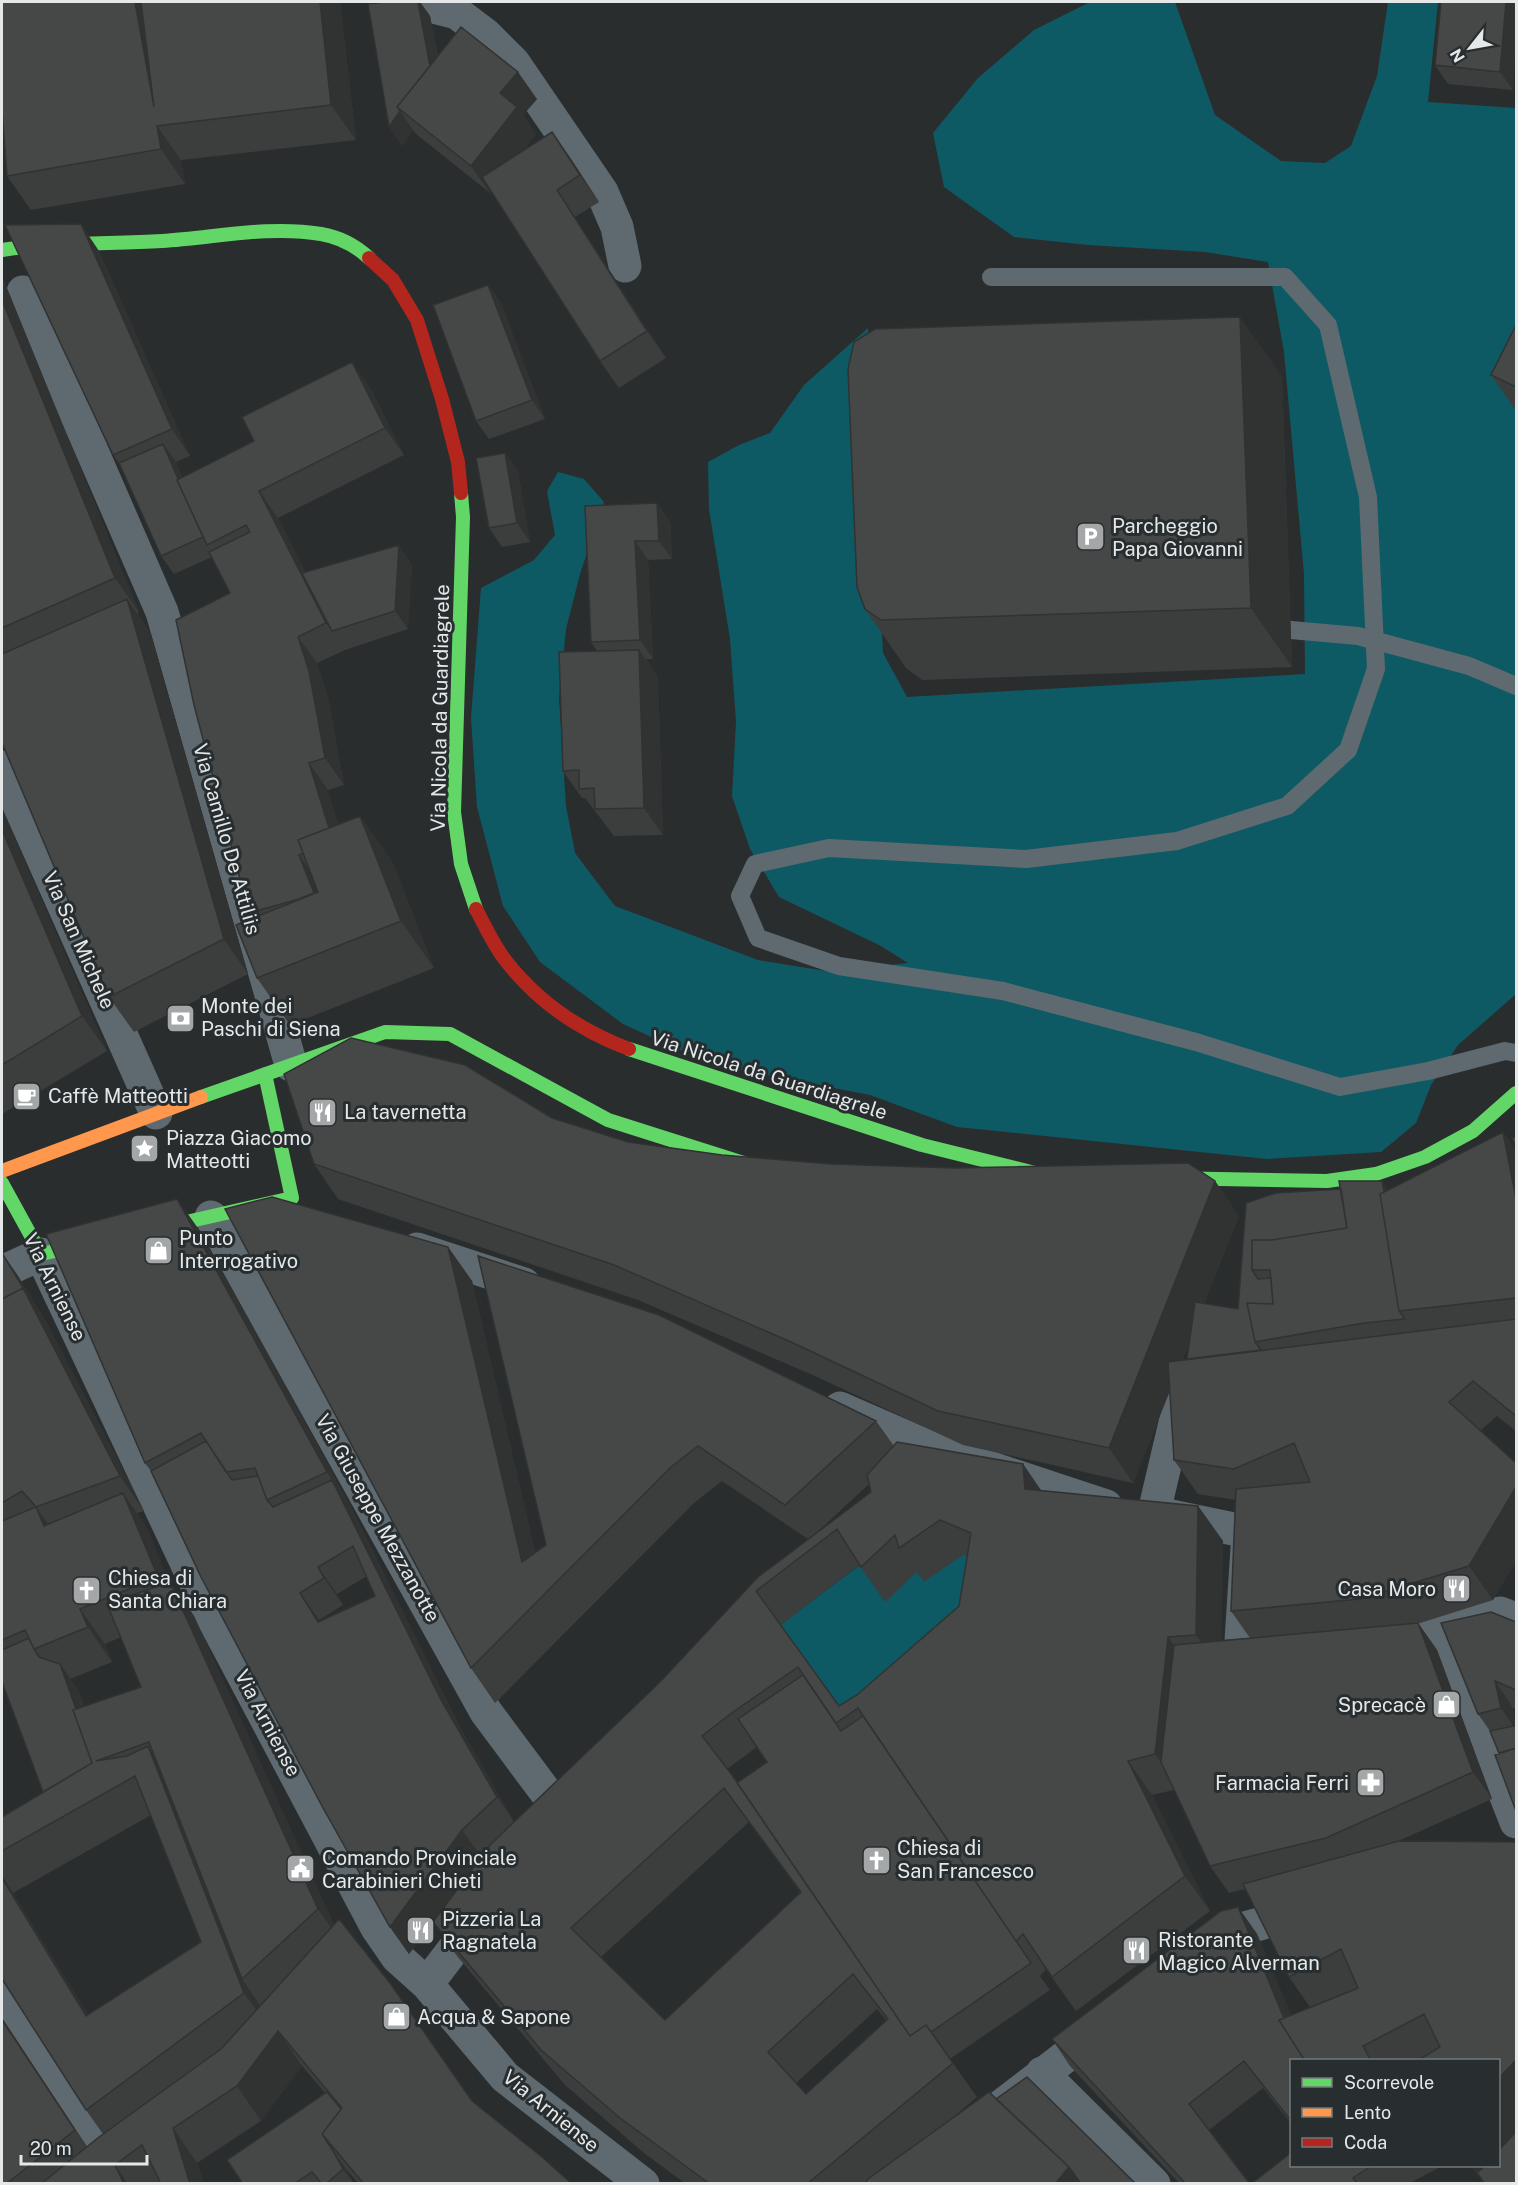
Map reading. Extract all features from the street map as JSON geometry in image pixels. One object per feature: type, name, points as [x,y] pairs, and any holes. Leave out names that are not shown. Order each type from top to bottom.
[{"type":"main road","name":"Via Nicola da Guardiagrele","points":[[2,250],[39,244],[163,241],[270,231],[322,234],[356,246],[393,279],[417,320],[442,399],[458,462],[463,517],[454,812],[461,864],[476,910],[505,960],[533,992],[565,1017],[602,1039],[651,1058],[922,1145],[1048,1175],[985,1174]]},
{"type":"main road","points":[[2,1171],[156,1113],[385,1032],[450,1034],[608,1120],[753,1167],[765,1167]]},
{"type":"main road","points":[[141,1232],[292,1198],[278,1070]]},
{"type":"main road","points":[[1149,1177],[1328,1181],[1376,1174],[1425,1157],[1473,1131],[1516,1093]]},
{"type":"main road","name":"Via Arniense","points":[[2,1183],[41,1254]]},
{"type":"main road","points":[[41,1254],[106,1240]]},
{"type":"street","points":[[414,2],[457,13],[486,35],[514,63],[602,192],[617,227],[625,266]]},
{"type":"street","name":"Via Camillo De Attiliis","points":[[23,292],[162,612],[278,1070]]},
{"type":"street","points":[[130,627],[162,612]]},
{"type":"street","name":"Via San Michele","points":[[2,767],[156,1113]]},
{"type":"street","points":[[292,1198],[318,1216]]},
{"type":"street","name":"Via Giuseppe Mezzanotte","points":[[211,1217],[486,1712],[559,1810]]},
{"type":"street","points":[[385,1239],[551,1292]]},
{"type":"street","points":[[2,1272],[41,1254]]},
{"type":"street","name":"Via Arniense","points":[[41,1254],[219,1629],[377,1928],[396,1957],[428,1984],[505,2077],[643,2184]]},
{"type":"street","points":[[486,1273],[494,1307]]},
{"type":"street","points":[[1154,1512],[1183,1388],[1207,1384]]},
{"type":"street","points":[[818,1398],[934,1449],[1102,1505],[1154,1512],[1248,1532],[1240,1656],[1296,1652]]},
{"type":"street","points":[[908,1473],[934,1449]]},
{"type":"street","points":[[1352,1647],[1385,1644],[1511,1609]]},
{"type":"street","points":[[1441,1630],[1516,1822]]},
{"type":"street","points":[[538,1838],[559,1810],[584,1785]]},
{"type":"street","points":[[428,1984],[497,1892]]},
{"type":"street","points":[[1191,1964],[1238,1930],[1330,1904]]},
{"type":"street","points":[[2,1993],[105,2176]]},
{"type":"street","points":[[975,2126],[1126,2011]]},
{"type":"street","points":[[1042,2073],[1154,2184]]},
{"type":"lane","points":[[992,277],[1285,277],[1328,325],[1369,508],[1376,669],[1348,750],[1287,806],[1177,841],[1026,859],[830,848],[755,864],[740,896],[758,938],[839,966],[1003,991],[1196,1041],[1340,1087],[1428,1071],[1505,1051],[1516,1053]]},
{"type":"lane","points":[[1251,629],[1274,628],[1358,636],[1469,666],[1516,686]]},
{"type":"shaded area","points":[[1090,2],[1175,2],[1215,115],[1281,161],[1325,163],[1351,146],[1377,76],[1388,2],[1438,2],[1428,102],[1516,108],[1516,994],[1458,1045],[1431,1085],[1416,1123],[1381,1152],[1267,1159],[957,1127],[870,1095],[711,1064],[623,1024],[540,962],[503,906],[477,807],[471,718],[481,588],[534,560],[555,535],[547,491],[558,472],[584,479],[604,502],[580,574],[566,629],[559,698],[566,806],[575,853],[615,906],[758,960],[832,972],[908,963],[881,946],[779,897],[750,849],[732,796],[736,722],[730,639],[709,509],[708,462],[739,445],[770,433],[804,385],[868,328],[883,653],[907,697],[1305,674],[1304,574],[1284,352],[1268,262],[1205,252],[1088,245],[1014,237],[944,187],[933,133],[978,78],[1034,30]]},
{"type":"shaded area","points":[[964,1554],[995,1567],[863,1740],[780,1625],[861,1564],[919,1570]]},
{"type":"building","points":[[2,2],[135,2],[154,107],[141,2],[320,2],[331,105],[157,126],[161,149],[7,176],[2,111]]},
{"type":"building","points":[[418,2],[430,66],[397,107],[400,111],[389,127],[368,4]]},
{"type":"building","points":[[1441,2],[1506,2],[1500,72],[1435,65]]},
{"type":"building","points":[[461,27],[518,72],[500,93],[517,107],[471,166],[397,107]]},
{"type":"building","points":[[552,132],[580,175],[557,190],[647,331],[600,361],[482,177]]},
{"type":"building","points":[[81,224],[172,429],[113,455],[5,225]]},
{"type":"building","points":[[488,285],[532,400],[476,421],[433,305]]},
{"type":"building","points":[[2,300],[115,578],[2,628]]},
{"type":"building","name":"Parcheggio Papa Giovanni","points":[[1240,317],[1251,608],[881,620],[865,609],[857,587],[848,369],[854,342],[875,329]]},
{"type":"building","points":[[1516,325],[1516,387],[1491,375]]},
{"type":"building","points":[[352,362],[385,428],[259,491],[326,623],[298,637],[309,671],[325,758],[309,763],[329,828],[298,840],[303,853],[299,855],[314,893],[249,913],[194,705],[176,620],[230,593],[209,552],[250,532],[246,525],[207,545],[177,480],[254,441],[242,417]]},
{"type":"building","points":[[163,444],[203,537],[161,556],[119,463]]},
{"type":"building","points":[[505,453],[517,523],[489,528],[476,458]]},
{"type":"building","points":[[657,503],[659,541],[635,541],[640,640],[591,642],[585,506]]},
{"type":"building","points":[[399,545],[395,611],[332,631],[302,573]]},
{"type":"building","points":[[127,599],[224,939],[109,997],[2,743],[2,654]]},
{"type":"building","points":[[639,650],[644,808],[595,809],[594,788],[579,789],[579,770],[563,771],[559,652]]},
{"type":"building","points":[[360,816],[401,921],[257,978],[236,925],[318,892],[298,840]]},
{"type":"building","points":[[2,830],[82,1016],[2,1065]]},
{"type":"building","points":[[351,1038],[465,1065],[552,1118],[628,1142],[722,1155],[831,1164],[954,1168],[1188,1163],[1215,1181],[1109,1448],[938,1411],[791,1342],[614,1265],[314,1164],[284,1074]]},
{"type":"building","points":[[1503,1132],[1516,1199],[1516,1298],[1399,1311],[1380,1194]]},
{"type":"building","points":[[1339,1181],[1382,1181],[1384,1192],[1380,1194],[1399,1311],[1405,1319],[1364,1323],[1255,1342],[1247,1303],[1273,1304],[1270,1270],[1252,1270],[1252,1240],[1272,1240],[1347,1228]]},
{"type":"building","points":[[1341,1189],[1347,1228],[1272,1240],[1252,1240],[1252,1270],[1258,1279],[1271,1278],[1273,1304],[1247,1303],[1255,1342],[1261,1350],[1187,1359],[1195,1302],[1238,1309],[1246,1203],[1276,1193]]},
{"type":"building","points":[[272,1197],[448,1247],[522,1562],[546,1545],[478,1256],[659,1315],[876,1421],[785,1505],[698,1446],[671,1467],[471,1668],[225,1209]]},
{"type":"building","points":[[177,1199],[327,1472],[267,1500],[255,1468],[226,1472],[201,1433],[145,1463],[46,1234]]},
{"type":"building","points":[[2,1253],[28,1296],[23,1288],[2,1299]]},
{"type":"building","points":[[23,1288],[120,1476],[36,1507],[22,1491],[2,1503],[2,1299]]},
{"type":"building","points":[[1516,1319],[1516,1416],[1473,1381],[1449,1402],[1516,1463],[1516,1487],[1469,1566],[1360,1599],[1231,1611],[1236,1489],[1310,1482],[1294,1443],[1234,1469],[1174,1460],[1168,1362]]},
{"type":"building","points":[[206,1441],[232,1480],[258,1476],[267,1500],[273,1507],[332,1480],[441,1700],[497,1797],[462,1830],[390,1927],[323,1808],[201,1577],[151,1471]],"holes":[[[353,1546],[375,1596],[318,1622],[300,1593],[324,1578],[318,1567]]]},
{"type":"building","points":[[897,1442],[1023,1464],[1025,1489],[1198,1506],[1196,1635],[1168,1637],[1155,1754],[1128,1761],[1185,1876],[1052,1977],[1023,1934],[1016,1941],[858,1708],[836,1723],[798,1667],[702,1736],[732,1775],[910,2036],[926,2025],[953,2063],[807,2184],[710,2184],[620,2118],[541,2050],[433,1922],[491,1844],[660,1682],[758,1577],[871,1492],[867,1475]],"holes":[[[940,1520],[971,1533],[959,1606],[857,1695],[839,1706],[756,1591],[837,1529],[861,1567],[895,1535],[899,1548]],[[724,1788],[801,1892],[665,2020],[571,1928]],[[853,1974],[888,2019],[806,2094],[768,2052]]]},
{"type":"building","points":[[123,1493],[158,1577],[80,1609],[88,1627],[34,1649],[25,1630],[2,1640],[2,1521],[36,1507],[44,1526]]},
{"type":"building","points":[[170,1582],[318,1909],[242,1979],[149,1742],[96,1761],[127,1756],[148,1746],[244,1993],[86,2110],[2,1979],[2,1878],[86,2016],[201,1942],[135,1776],[2,1851],[2,1817],[92,1763],[73,1710],[141,1687],[107,1604]]},
{"type":"building","points":[[1491,1612],[1516,1622],[1516,1690],[1495,1681],[1501,1708],[1478,1714],[1441,1623]]},
{"type":"building","points":[[1418,1623],[1473,1772],[1326,1838],[1210,1866],[1161,1762],[1174,1645]]},
{"type":"building","points":[[29,1638],[39,1657],[60,1664],[92,1763],[43,1792],[2,1682],[2,1650]]},
{"type":"building","name":"Chiesa di San Francesco","points":[[803,1675],[841,1731],[863,1716],[1031,1963],[931,2032],[926,2025],[910,2036],[737,1783],[767,1762],[738,1719]]},
{"type":"building","points":[[1516,1726],[1516,1748],[1499,1753],[1490,1731]]},
{"type":"building","points":[[1516,1748],[1516,1811],[1495,1755]]},
{"type":"building","points":[[1399,1841],[1516,1842],[1516,2060],[1500,2077],[1500,2059],[1420,2059],[1440,2047],[1424,2014],[1363,2046],[1370,2059],[1304,2059],[1279,2020],[1358,1988],[1341,1949],[1289,1977],[1243,1884]]},
{"type":"building","points":[[1238,1907],[1284,2018],[1279,2020],[1304,2059],[1290,2059],[1290,2119],[1244,2061],[1189,2104],[1250,2184],[1186,2184],[1052,2039],[1221,1911]]},
{"type":"building","points":[[339,1919],[390,1983],[472,2101],[572,2184],[364,2184],[322,2134],[342,2108],[278,2031],[237,2086],[173,2128],[190,2184],[161,2184],[142,2145],[115,2165],[124,2184],[41,2184],[99,2137],[221,2049]]},
{"type":"building","points":[[2,2020],[75,2130],[6,2184],[2,2184]]},
{"type":"building","points":[[1027,2077],[1136,2184],[1082,2184],[1069,2167],[996,2099]]},
{"type":"building","points":[[327,2092],[341,2109],[322,2134],[343,2169],[326,2184],[322,2184],[312,2172],[294,2184],[243,2184],[227,2160]]},
{"type":"building","points":[[989,2092],[1069,2167],[1055,2184],[864,2184],[868,2179]]},
{"type":"building","points":[[1516,2132],[1516,2184],[1485,2184],[1477,2173],[1484,2167],[1500,2167],[1500,2149]]},
{"type":"building","points":[[1290,2154],[1290,2167],[1370,2167],[1353,2178],[1356,2184],[1251,2184]]},
{"type":"traffic: fast","points":[[2,250],[62,244],[162,241],[281,231],[334,237],[353,246],[369,258]]},
{"type":"traffic: fast","points":[[461,493],[463,517],[454,812],[461,864],[476,909]]},
{"type":"traffic: fast","points":[[201,1097],[385,1032],[450,1034],[608,1120],[756,1167]]},
{"type":"traffic: fast","points":[[629,1049],[922,1145],[1043,1175]]},
{"type":"traffic: fast","points":[[151,1230],[292,1198],[265,1074]]},
{"type":"traffic: fast","points":[[1165,1178],[1327,1181],[1376,1174],[1425,1157],[1473,1131],[1516,1093]]},
{"type":"traffic: fast","points":[[2,1183],[41,1254],[97,1242]]},
{"type":"traffic: slow","points":[[2,1171],[201,1097]]},
{"type":"traffic: jam","points":[[369,258],[393,280],[417,320],[442,399],[458,462],[461,493]]},
{"type":"traffic: jam","points":[[476,909],[502,955],[532,990],[577,1024],[629,1049]]},
{"type":"place","name":"Parcheggio Papa Giovanni","points":[[1091,537]]},
{"type":"place","name":"Monte dei Paschi di Siena","points":[[180,1018]]},
{"type":"place","name":"Caffè Matteotti","points":[[27,1096]]},
{"type":"place","name":"La tavernetta","points":[[323,1112]]},
{"type":"place","name":"Piazza Giacomo Matteotti","points":[[145,1149]]},
{"type":"place","name":"Punto Interrogativo","points":[[158,1250]]},
{"type":"place","name":"Casa Moro","points":[[1457,1589]]},
{"type":"place","name":"Chiesa di Santa Chiara","points":[[87,1590]]},
{"type":"place","name":"Sprecacè","points":[[1447,1705]]},
{"type":"place","name":"Farmacia Ferri","points":[[1370,1783]]},
{"type":"place","name":"Chiesa di San Francesco","points":[[876,1860]]},
{"type":"place","name":"Comando Provinciale Carabinieri Chieti","points":[[301,1869]]},
{"type":"place","name":"Pizzeria La Ragnatela","points":[[421,1931]]},
{"type":"place","name":"Ristorante Magico Alverman","points":[[1137,1951]]},
{"type":"place","name":"Acqua & Sapone","points":[[396,2017]]}]
